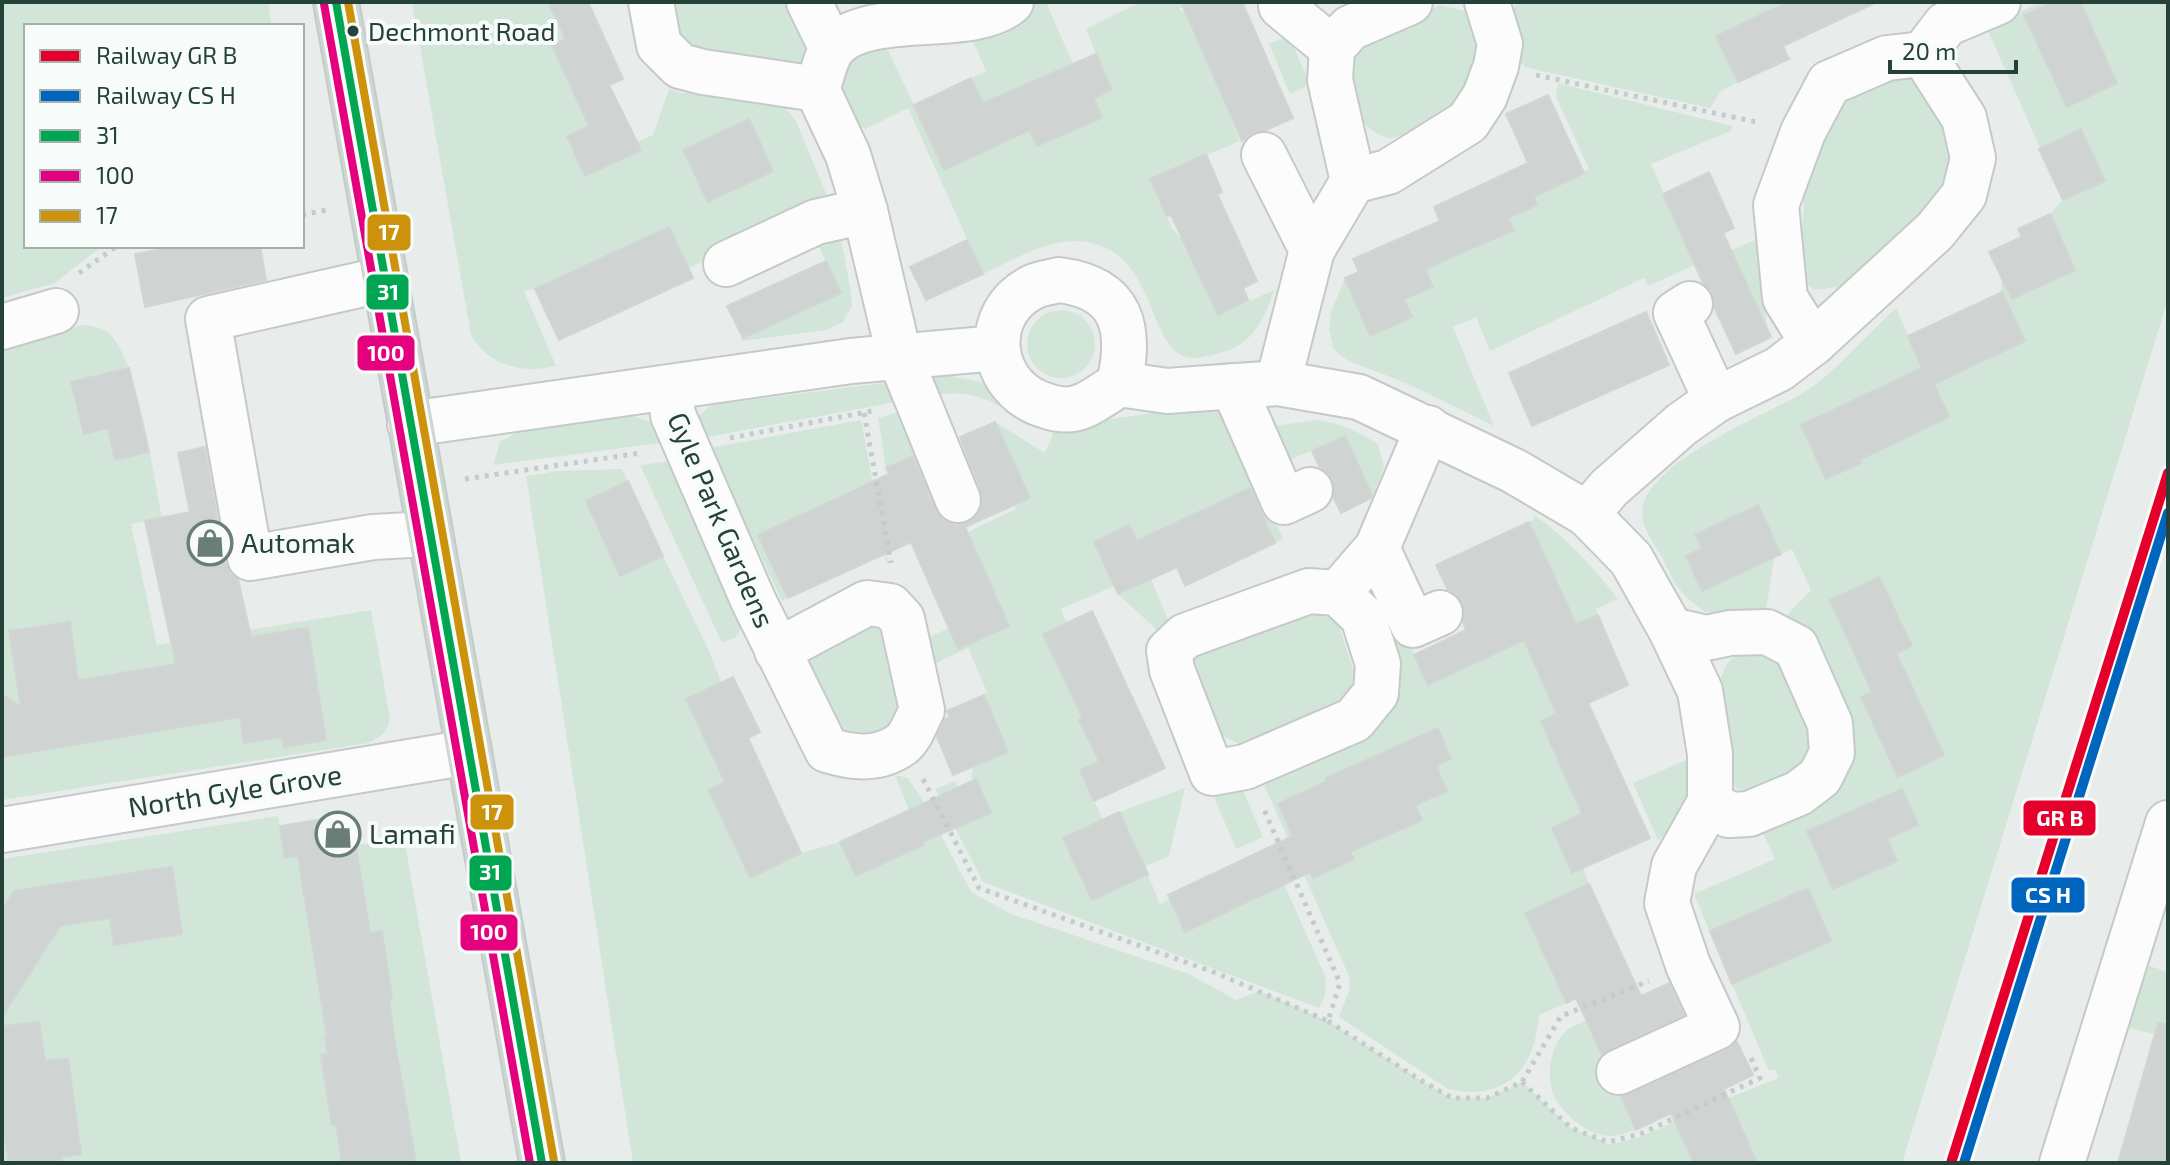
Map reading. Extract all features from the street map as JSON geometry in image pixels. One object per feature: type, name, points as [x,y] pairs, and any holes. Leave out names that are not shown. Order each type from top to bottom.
[{"type":"main road","points":[[336,2],[542,1163]]},
{"type":"street","points":[[651,2],[659,45],[680,66],[817,89]]},
{"type":"street","points":[[809,2],[832,49]]},
{"type":"street","points":[[958,500],[899,355],[865,211],[848,155],[817,89],[832,49],[853,32],[904,23],[965,18],[1004,8],[1011,2]]},
{"type":"street","points":[[1278,383],[1312,250],[1353,181],[1330,80],[1332,48],[1350,28],[1410,2]]},
{"type":"street","points":[[1353,181],[1388,172],[1468,122],[1485,96],[1500,44],[1487,2]]},
{"type":"street","points":[[1813,343],[1785,298],[1776,205],[1803,132],[1829,83],[1887,58],[1923,54],[1946,24],[1998,2]]},
{"type":"street","points":[[1281,6],[1332,48]]},
{"type":"street","points":[[1587,514],[1609,488],[1682,424],[1716,400],[1779,369],[1813,343],[1935,231],[1964,195],[1973,158],[1964,118],[1923,54]]},
{"type":"street","points":[[1264,155],[1312,250]]},
{"type":"street","points":[[726,264],[816,222],[865,211]]},
{"type":"street","points":[[385,279],[208,319],[250,558],[373,537],[429,534]]},
{"type":"street","points":[[1119,384],[1126,336],[1114,307],[1097,291],[1081,283],[1059,280],[1036,286],[1017,298],[1001,322],[997,348],[1002,370],[1013,387],[1030,401],[1059,410],[1081,407],[1119,384],[1167,391],[1278,383],[1359,397],[1514,471],[1587,514],[1631,559],[1671,630],[1700,691],[1710,754],[1710,802],[1674,866],[1667,903],[1688,965],[1717,1027],[1619,1072]]},
{"type":"street","points":[[1690,304],[1676,313],[1716,400]]},
{"type":"street","points":[[2,327],[56,311]]},
{"type":"street","name":"Gyle Park Gardens","points":[[410,424],[899,355],[997,348]]},
{"type":"street","points":[[1233,386],[1284,502],[1310,490]]},
{"type":"street","name":"Gyle Park Gardens","points":[[670,387],[673,415],[777,651],[827,750],[855,758],[878,755],[905,743]]},
{"type":"street","points":[[1338,593],[1377,548],[1428,428]]},
{"type":"street","points":[[1377,548],[1413,625],[1440,613]]},
{"type":"street","points":[[1309,591],[1338,593],[1363,617],[1378,664],[1376,693],[1354,720],[1245,767],[1212,773],[1172,670],[1169,651],[1185,636],[1309,591]]},
{"type":"street","name":"Gyle Park Gardens","points":[[777,651],[867,603],[890,606],[902,619]]},
{"type":"street","points":[[902,619],[922,710],[905,743]]},
{"type":"street","points":[[1671,630],[1706,638],[1730,633],[1767,632],[1796,647],[1830,724],[1832,753],[1820,777],[1799,793],[1749,814],[1729,815],[1710,802]]},
{"type":"street","name":"North Gyle Grove","points":[[2,830],[469,752]]},
{"type":"street","points":[[2062,1163],[2168,823]]},
{"type":"path","points":[[1496,66],[1803,132]]},
{"type":"path","points":[[864,413],[902,619]]},
{"type":"path","points":[[905,743],[979,888],[1216,973],[1328,1021],[1452,1098],[1487,1098],[1522,1082],[1561,1016],[1688,965]]},
{"type":"path","points":[[1245,767],[1340,983],[1328,1021]]},
{"type":"path","points":[[1747,1048],[1760,1078]]},
{"type":"green space","points":[[2,2],[268,2],[272,24],[24,24],[24,248],[99,248],[55,283],[2,298]]},
{"type":"green space","points":[[412,2],[548,2],[572,36],[553,46],[589,126],[637,142],[653,135],[669,89],[781,103],[796,121],[830,203],[688,268],[668,227],[535,289],[524,291],[556,366],[519,368],[497,361],[478,346],[471,335]]},
{"type":"green space","points":[[661,2],[789,2],[804,42],[801,65],[695,55],[676,42]]},
{"type":"green space","points":[[1030,2],[1046,2],[1073,64],[1096,54],[1086,29],[1140,2],[1191,2],[1178,9],[1216,26],[1208,63],[1240,141],[1150,179],[1172,228],[1184,242],[1217,315],[1274,290],[1262,320],[1242,343],[1200,358],[1186,357],[1174,350],[1131,269],[1117,255],[1099,245],[1069,241],[1054,244],[983,274],[908,108],[866,129],[853,122],[842,96],[842,75],[848,60],[884,42],[914,105],[986,71],[968,30]]},
{"type":"green space","points":[[1519,2],[1788,2],[1716,35],[1738,82],[1721,91],[1710,108],[1528,68],[1519,62],[1511,30],[1511,14]]},
{"type":"green space","points":[[2042,2],[2168,2],[2168,299],[1902,1163],[1757,1163],[1728,1098],[1778,1078],[1775,1069],[1769,1071],[1694,894],[1775,859],[1760,826],[1831,773],[1782,620],[1811,590],[1792,549],[1774,558],[1766,611],[1705,612],[1687,598],[1676,584],[1645,529],[1642,511],[1649,493],[1684,458],[1813,386],[1896,308],[1920,363],[1936,323],[1941,320],[1965,369],[1997,354],[2002,278],[2015,240],[2022,236],[2018,229],[2050,214],[2063,200],[1986,26]]},
{"type":"green space","points":[[1440,5],[1465,11],[1481,32],[1467,94],[1453,114],[1443,121],[1390,139],[1373,131],[1359,115],[1350,85],[1350,54],[1369,38]]},
{"type":"green space","points":[[1289,36],[1310,85],[1290,94],[1269,44]]},
{"type":"green space","points":[[1904,73],[1929,85],[1959,153],[1948,193],[1842,286],[1815,290],[1798,277],[1804,206],[1801,188],[1842,95]]},
{"type":"green space","points":[[1558,83],[1732,126],[1731,131],[1651,164],[1695,265],[1648,286],[1644,278],[1490,351],[1476,317],[1453,327],[1494,426],[1408,384],[1347,360],[1333,348],[1329,329],[1331,312],[1345,278],[1370,335],[1404,299],[1425,268],[1514,230],[1508,218],[1537,205],[1533,196],[1589,169],[1556,97]]},
{"type":"green space","points":[[838,224],[852,306],[843,322],[826,330],[742,341],[840,293],[814,236]]},
{"type":"green space","points":[[1758,239],[1767,329],[1731,250]]},
{"type":"green space","points":[[1068,310],[1089,325],[1095,344],[1093,357],[1085,368],[1068,378],[1054,378],[1037,368],[1029,357],[1027,337],[1037,320],[1048,312]]},
{"type":"green space","points":[[82,325],[108,332],[121,350],[144,422],[162,518],[131,524],[157,645],[371,610],[390,718],[380,736],[368,743],[2,800],[2,347]]},
{"type":"green space","points":[[946,375],[981,382],[1019,417],[981,398],[951,393],[702,438],[697,417],[711,405]]},
{"type":"green space","points":[[1215,404],[1226,407],[1283,539],[1275,543],[1250,489],[1160,531],[1177,568],[1151,579],[1171,627],[1158,631],[1118,594],[1149,579],[1114,586],[1061,609],[1102,709],[1099,761],[1080,770],[1103,820],[1148,875],[1160,904],[1206,884],[1210,875],[1268,848],[1326,978],[1325,995],[1319,1008],[983,882],[935,789],[955,781],[973,818],[972,767],[987,692],[968,648],[921,670],[916,643],[949,628],[959,648],[1009,626],[968,532],[1016,509],[1014,504],[1029,497],[995,422],[1045,453],[1056,427]]},
{"type":"green space","points":[[899,412],[931,448],[886,468],[878,418]]},
{"type":"green space","points":[[628,414],[650,422],[661,443],[493,465],[500,442],[524,428]]},
{"type":"green space","points":[[861,420],[889,568],[857,487],[759,535],[788,598],[782,601],[710,448]]},
{"type":"green space","points":[[1318,420],[1349,429],[1378,444],[1384,467],[1373,497],[1345,436],[1276,466],[1259,428]]},
{"type":"green space","points":[[672,461],[743,626],[736,637],[722,643],[640,465]]},
{"type":"green space","points":[[622,469],[628,481],[586,502],[620,575],[663,556],[709,651],[721,682],[687,699],[725,782],[709,790],[750,877],[801,853],[840,842],[923,845],[895,775],[908,778],[971,892],[1011,914],[1189,974],[1236,1000],[1259,991],[1328,1021],[1452,1098],[1487,1098],[1522,1082],[1571,1128],[1608,1145],[1643,1136],[1675,1121],[1694,1163],[633,1163],[526,476],[557,471]]},
{"type":"green space","points":[[1533,514],[1578,553],[1618,599],[1596,609],[1598,615],[1545,638],[1547,643],[1529,651],[1543,684],[1558,677],[1591,699],[1541,721],[1564,773],[1595,808],[1552,828],[1572,872],[1583,868],[1589,884],[1526,913],[1567,1003],[1539,1015],[1531,1052],[1513,1078],[1485,1091],[1468,1092],[1448,1089],[1339,1017],[1350,988],[1349,976],[1265,787],[1268,776],[1350,738],[1377,598],[1385,589],[1428,685],[1472,628],[1460,615],[1552,572],[1529,522],[1535,519]]},
{"type":"green space","points":[[1325,606],[1337,620],[1357,681],[1349,699],[1250,749],[1217,733],[1194,672],[1196,652]]},
{"type":"green space","points":[[883,624],[899,667],[899,716],[888,730],[859,742],[835,728],[804,667],[806,650],[842,625]]},
{"type":"green space","points":[[1751,644],[1784,654],[1818,729],[1804,768],[1758,790],[1737,789],[1728,775],[1728,725],[1719,683],[1727,663]]},
{"type":"green space","points":[[1691,758],[1690,793],[1686,804],[1676,822],[1658,840],[1633,783]]},
{"type":"green space","points":[[1241,786],[1263,837],[1236,849],[1214,797]]},
{"type":"green space","points":[[1185,788],[1169,856],[1144,867],[1119,812]]},
{"type":"green space","points":[[278,816],[280,826],[342,816],[347,847],[404,838],[461,1163],[2,1163],[2,859]]},
{"type":"green space","points":[[2134,961],[2168,972],[2168,1037],[2115,1025]]},
{"type":"green space","points":[[1586,1021],[1636,1130],[1614,1136],[1593,1133],[1569,1116],[1553,1093],[1550,1070],[1556,1045],[1566,1031]]},
{"type":"building","points":[[548,2],[588,2],[623,79],[609,85],[641,150],[585,176],[567,136],[589,126],[552,45],[566,39]]},
{"type":"building","points":[[1181,2],[1242,2],[1293,118],[1266,130],[1253,132],[1242,141]]},
{"type":"building","points":[[1788,2],[1877,2],[1783,46],[1789,59],[1738,82],[1716,36]]},
{"type":"building","points":[[2053,2],[2080,2],[2117,83],[2067,107],[2024,15]]},
{"type":"building","points":[[1096,54],[1112,90],[1094,98],[1102,118],[1037,146],[1030,130],[944,170],[914,105],[971,78],[983,103]]},
{"type":"building","points":[[1548,95],[1584,173],[1534,197],[1537,205],[1508,218],[1514,230],[1425,269],[1433,287],[1404,299],[1412,317],[1370,336],[1345,278],[1359,272],[1353,259],[1440,221],[1434,207],[1528,163],[1506,114]]},
{"type":"building","points":[[749,119],[773,171],[708,202],[683,150]]},
{"type":"building","points":[[2081,129],[2105,181],[2063,200],[2039,149]]},
{"type":"building","points":[[1206,154],[1222,192],[1217,194],[1257,281],[1243,288],[1248,300],[1218,315],[1171,215],[1167,216],[1150,179]]},
{"type":"building","points":[[1709,172],[1734,228],[1723,233],[1771,337],[1736,354],[1714,307],[1711,291],[1703,283],[1663,194]]},
{"type":"building","points":[[2050,214],[2075,270],[2012,299],[1989,252],[2022,237],[2018,229]]},
{"type":"building","points":[[669,227],[693,278],[559,340],[535,289]]},
{"type":"building","points":[[967,240],[983,274],[926,300],[910,267]]},
{"type":"building","points":[[167,248],[260,248],[266,280],[145,307],[135,254]]},
{"type":"building","points":[[826,261],[841,293],[743,338],[727,306]]},
{"type":"building","points":[[2002,292],[2025,341],[1934,384],[1949,417],[1826,479],[1801,425],[1922,368],[1908,336]]},
{"type":"building","points":[[1646,312],[1669,365],[1532,426],[1509,373]]},
{"type":"building","points":[[129,368],[149,452],[115,460],[108,428],[84,434],[71,382]]},
{"type":"building","points":[[995,422],[1030,498],[965,527],[1009,626],[958,649],[911,542],[788,598],[758,535],[889,474],[886,468],[913,456],[942,519],[955,525],[968,523],[978,515],[983,503],[960,437]]},
{"type":"building","points":[[1345,436],[1372,495],[1341,513],[1333,496],[1332,479],[1320,468],[1312,451]]},
{"type":"building","points":[[205,447],[225,562],[230,573],[238,579],[251,637],[308,628],[326,740],[284,747],[282,737],[244,743],[240,717],[2,757],[2,694],[21,707],[9,631],[70,622],[78,680],[176,664],[145,521],[190,512],[178,453]]},
{"type":"building","points":[[628,481],[663,556],[620,576],[586,501]]},
{"type":"building","points":[[1250,488],[1275,543],[1185,586],[1177,567],[1118,594],[1094,542],[1129,525],[1137,541]]},
{"type":"building","points":[[1758,505],[1781,554],[1702,591],[1686,556],[1702,548],[1695,535]]},
{"type":"building","points":[[1529,522],[1576,624],[1598,615],[1628,685],[1588,703],[1650,838],[1572,873],[1552,828],[1582,814],[1541,721],[1557,714],[1524,640],[1428,685],[1414,655],[1466,630],[1462,602],[1448,590],[1436,565]]},
{"type":"building","points":[[1879,577],[1912,646],[1896,653],[1944,755],[1898,777],[1861,697],[1872,692],[1830,600]]},
{"type":"building","points":[[1092,611],[1165,768],[1094,801],[1080,770],[1099,761],[1079,720],[1083,718],[1043,634]]},
{"type":"building","points":[[733,677],[760,732],[748,738],[801,853],[750,878],[709,790],[725,782],[686,699]]},
{"type":"building","points":[[984,695],[1008,752],[953,775],[937,737],[945,719],[950,717],[947,711]]},
{"type":"building","points":[[1438,728],[1451,759],[1436,766],[1447,791],[1415,805],[1422,820],[1350,852],[1354,859],[1313,878],[1310,872],[1185,932],[1168,895],[1293,836],[1278,804],[1327,781],[1326,778]]},
{"type":"building","points":[[976,779],[991,813],[922,842],[923,845],[856,876],[840,842]]},
{"type":"building","points":[[1902,789],[1918,825],[1887,839],[1897,861],[1833,889],[1807,831]]},
{"type":"building","points":[[1119,812],[1148,874],[1092,900],[1063,838]]},
{"type":"building","points":[[342,816],[347,847],[356,846],[370,933],[382,931],[395,1043],[416,1163],[342,1163],[336,1124],[332,1125],[321,1055],[328,1054],[327,1037],[298,856],[285,858],[280,826]]},
{"type":"building","points":[[172,867],[182,934],[114,945],[110,918],[60,926],[2,1017],[2,911],[14,891]]},
{"type":"building","points":[[1589,884],[1641,996],[1669,983],[1684,1015],[1602,1055],[1576,998],[1567,1003],[1525,913]]},
{"type":"building","points":[[1808,888],[1831,941],[1732,984],[1710,931]]},
{"type":"building","points":[[39,1022],[45,1061],[68,1058],[81,1154],[61,1157],[62,1163],[9,1163],[2,1122],[2,1026]]},
{"type":"building","points":[[2158,1023],[2168,1024],[2168,1163],[2118,1163]]},
{"type":"building","points":[[1737,1042],[1753,1075],[1724,1089],[1757,1163],[1694,1163],[1671,1113],[1636,1130],[1621,1096],[1727,1050]]},
{"type":"transit line","name":"31","points":[[336,2],[542,1163]]},
{"type":"transit line","name":"17","points":[[348,2],[554,1161]]},
{"type":"transit line","name":"100","points":[[324,4],[530,1163]]},
{"type":"transit line","points":[[1951,1163],[2168,473]]},
{"type":"transit line","points":[[1964,1163],[2168,513]]},
{"type":"place","name":"Dechmont Road","points":[[353,31]]},
{"type":"place","name":"Automak","points":[[210,543]]},
{"type":"place","name":"Lamafi","points":[[338,834]]}]
